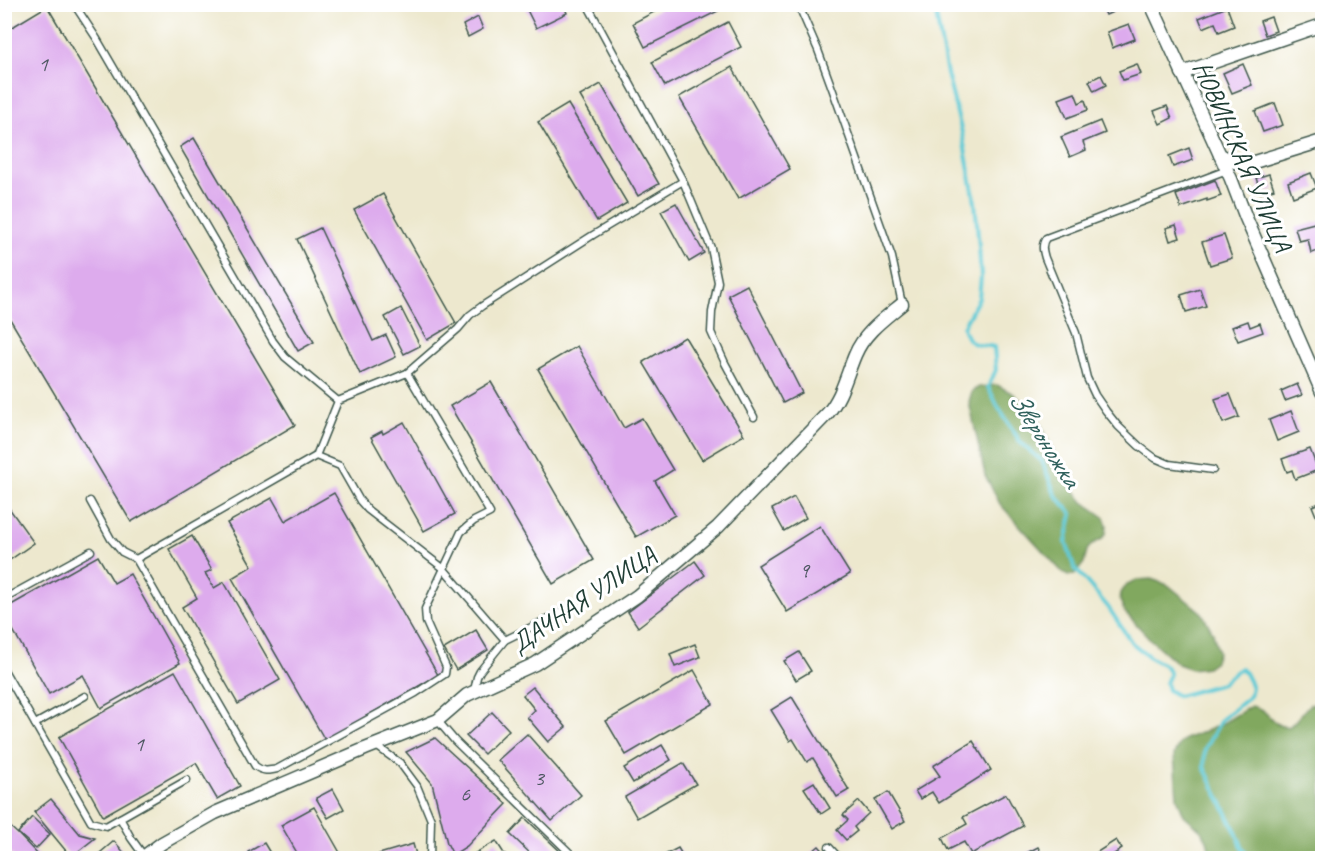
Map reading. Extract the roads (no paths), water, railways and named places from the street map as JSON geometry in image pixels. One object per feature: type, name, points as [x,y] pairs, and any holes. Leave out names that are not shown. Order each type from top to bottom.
[{"type":"street","name":"НОВИНСКАЯ УЛИЦА","points":[[1151,4],[1227,170],[1323,392]]},
{"type":"street","points":[[1182,73],[1323,25]]},
{"type":"street","points":[[1220,155],[1235,162],[1251,163],[1323,141]]},
{"type":"street","points":[[1235,190],[1238,176],[1251,163]]},
{"type":"street","name":"ДАЧНАЯ УЛИЦА","points":[[144,858],[162,843],[215,813],[438,720],[467,694],[535,664],[637,596],[718,527],[827,414],[835,405],[861,344],[869,333],[902,304]]},
{"type":"lane","points":[[74,4],[97,39],[273,341],[285,357],[338,401]]},
{"type":"lane","points":[[587,4],[683,181],[711,248],[718,282],[711,332],[754,417]]},
{"type":"lane","points":[[798,4],[834,91],[892,257],[902,304]]},
{"type":"lane","points":[[1213,470],[1169,464],[1155,458],[1118,426],[1106,411],[1087,378],[1076,333],[1045,258],[1043,242],[1046,238],[1227,170]]},
{"type":"lane","points":[[136,559],[316,456],[338,401],[407,373],[458,330],[470,315],[482,306],[683,181]]},
{"type":"lane","points":[[90,501],[111,539],[122,552],[136,559],[255,766],[261,771],[277,769],[416,693],[445,674],[446,667],[426,622],[425,609],[461,532],[474,521],[490,513],[407,373]]},
{"type":"lane","points":[[316,456],[340,466],[353,490],[368,510],[443,568],[505,640]]},
{"type":"lane","points":[[4,599],[91,550]]},
{"type":"lane","points":[[474,691],[480,671],[505,640],[566,610]]},
{"type":"lane","points":[[4,670],[91,822],[106,826],[187,780]]},
{"type":"lane","points":[[35,724],[85,696]]},
{"type":"lane","points":[[438,720],[455,741],[575,858]]},
{"type":"lane","points":[[375,745],[400,763],[417,786],[431,820],[430,858]]},
{"type":"lane","points":[[120,818],[144,858]]},
{"type":"lane","points":[[829,847],[839,858]]},
{"type":"waterway","name":"Звероножка","points":[[934,4],[975,202],[981,277],[979,298],[963,327],[965,333],[970,341],[978,345],[994,347],[996,370],[988,387],[1021,443],[1042,461],[1055,494],[1072,514],[1066,542],[1074,567],[1108,607],[1132,643],[1166,666],[1170,674],[1166,683],[1168,690],[1178,696],[1222,684],[1241,668],[1245,673],[1252,687],[1250,696],[1221,720],[1205,749],[1204,767],[1249,858]]}]
